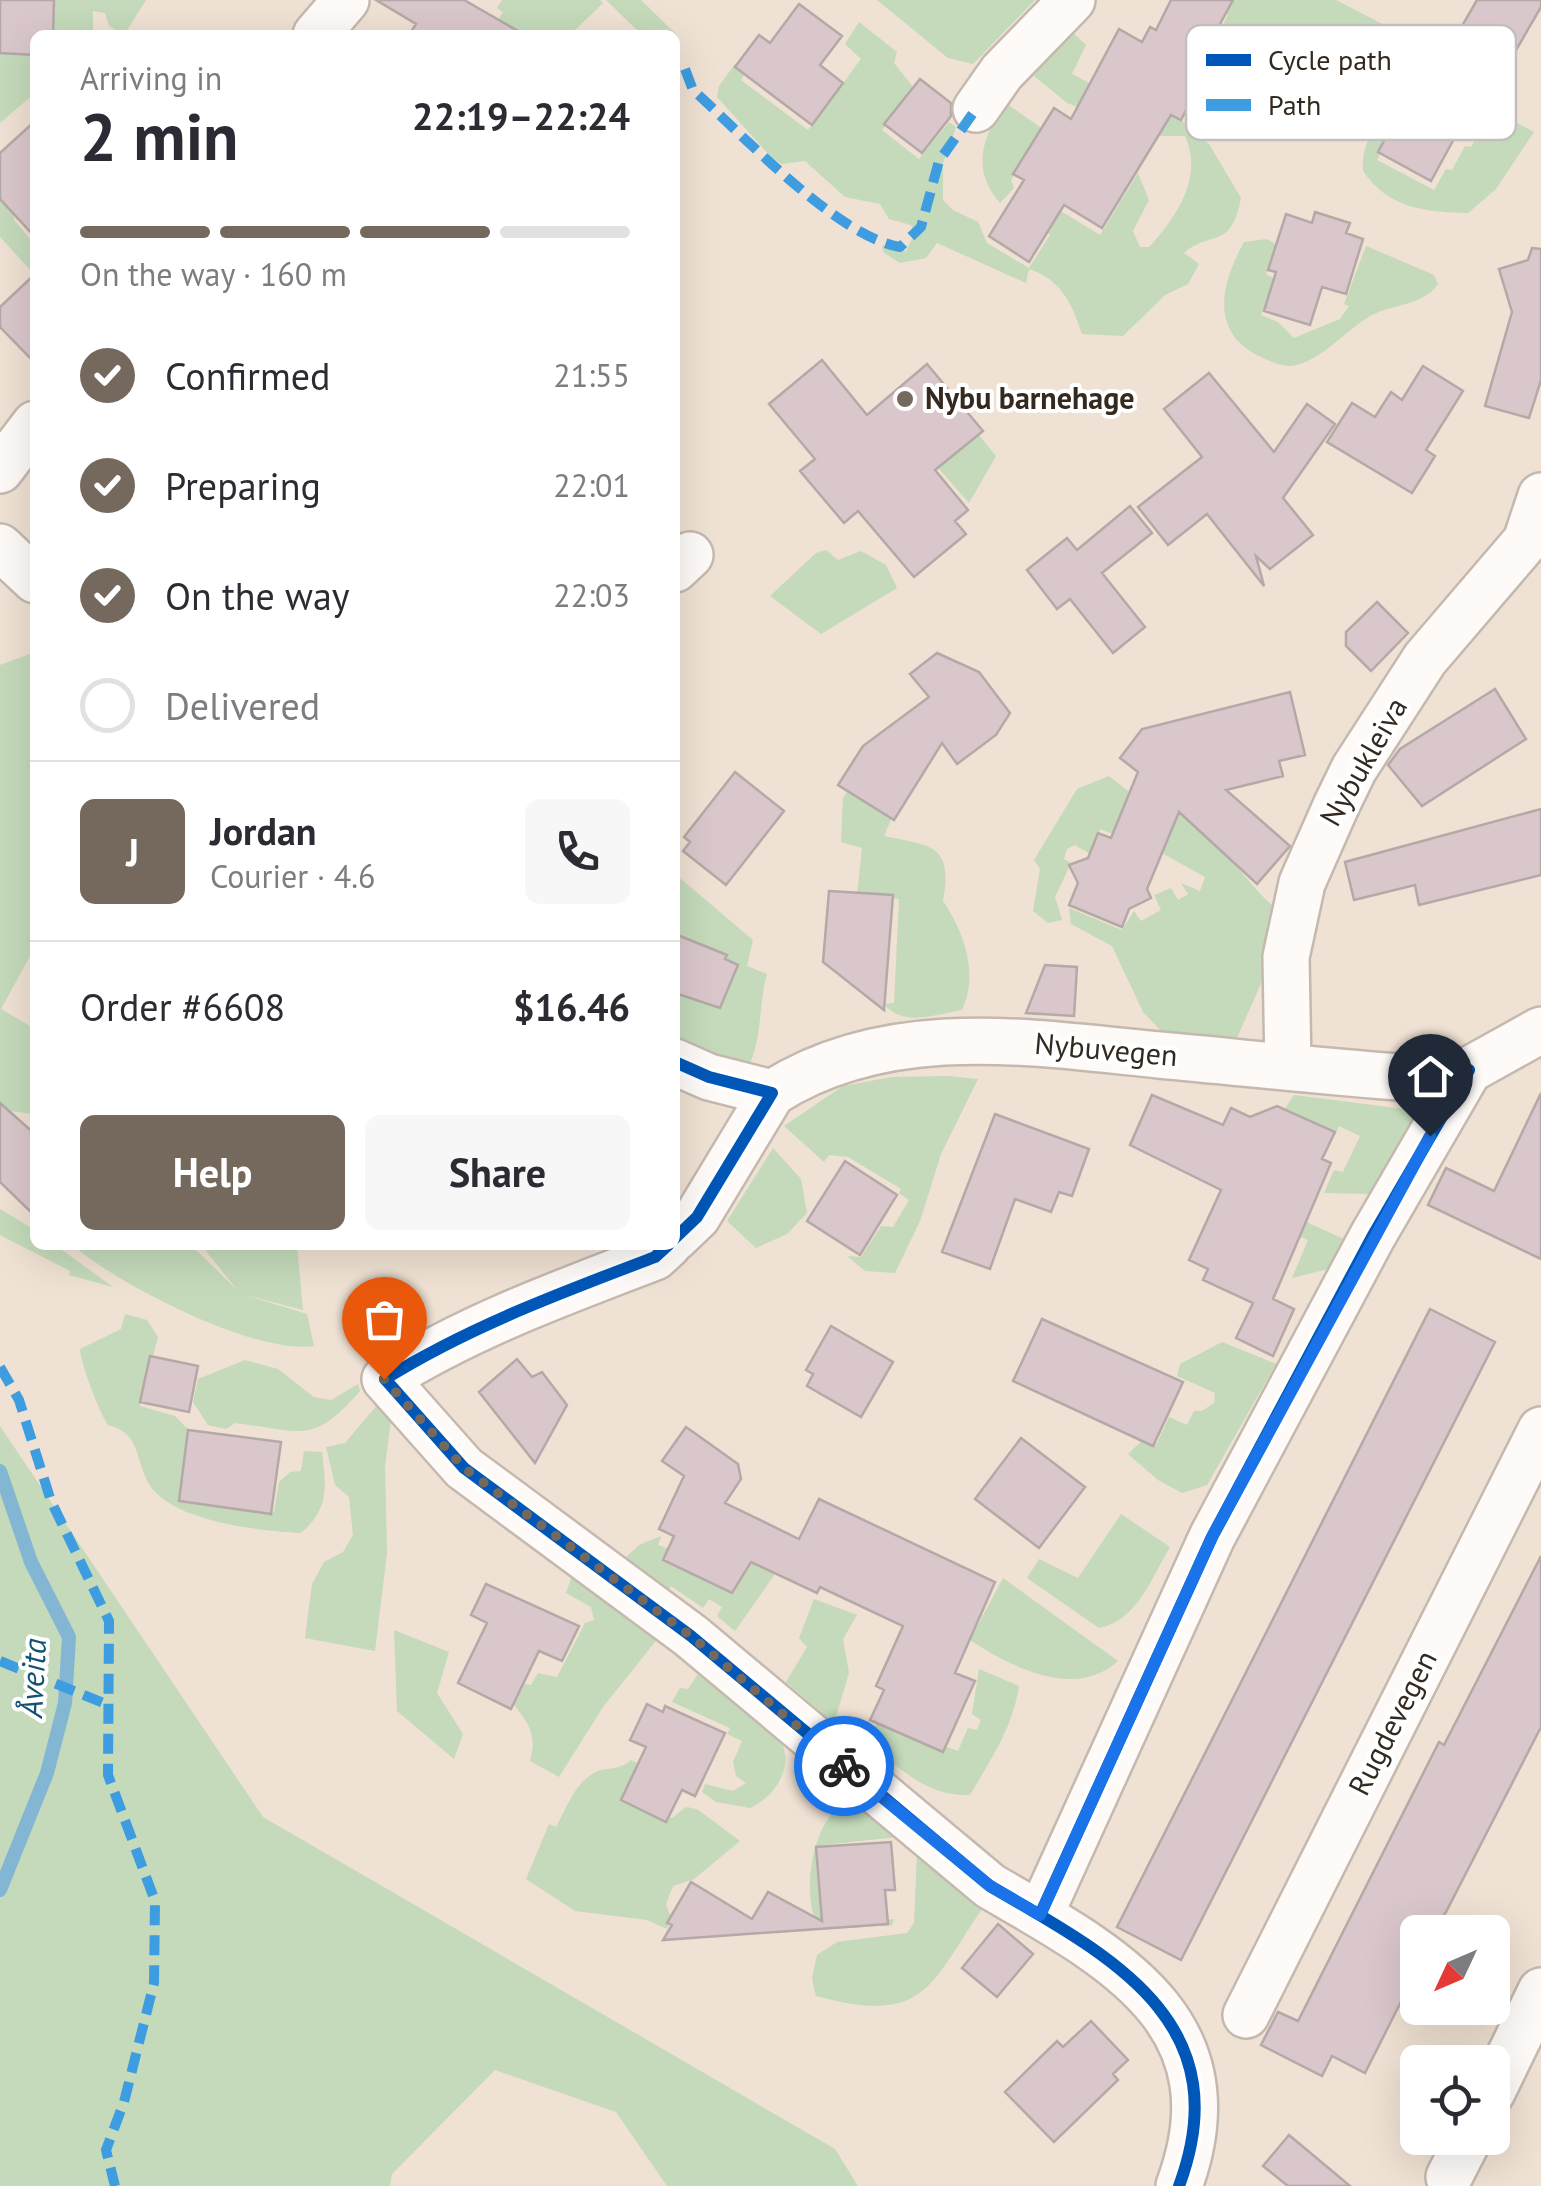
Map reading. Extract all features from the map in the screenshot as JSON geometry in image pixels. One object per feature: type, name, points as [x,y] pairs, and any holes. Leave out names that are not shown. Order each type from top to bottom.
[{"type":"street","points":[[320,30],[346,0]]},
{"type":"street","points":[[976,108],[1002,72],[1072,0]]},
{"type":"street","points":[[0,470],[30,431]]},
{"type":"street","name":"Nybukleiva","points":[[1288,1068],[1286,958],[1302,883],[1336,806],[1354,769],[1425,659],[1526,541],[1541,496]]},
{"type":"street","points":[[0,547],[30,575]]},
{"type":"street","name":"Nybuvegen","points":[[772,1093],[838,1059],[900,1045],[996,1040],[1426,1079],[1469,1070],[1541,1030]]},
{"type":"street","points":[[680,1064],[772,1093],[697,1218],[680,1233]]},
{"type":"street","points":[[1040,1915],[1212,1537],[1372,1237],[1469,1070]]},
{"type":"street","points":[[663,1250],[656,1257],[508,1312],[444,1342],[384,1379],[464,1468],[691,1636],[990,1886],[1040,1915],[1143,1988],[1172,2025],[1191,2060],[1197,2099],[1196,2128],[1179,2186]]},
{"type":"street","name":"Rugdevegen","points":[[1246,2015],[1541,1430]]},
{"type":"street","points":[[1510,2055],[1541,1991]]},
{"type":"green space","points":[[0,0],[146,0],[127,30],[116,30],[109,26],[105,13],[93,11],[93,30],[30,30],[30,97],[0,123]]},
{"type":"green space","points":[[502,0],[603,3],[575,30],[492,30],[503,12],[497,8]]},
{"type":"green space","points":[[606,0],[641,0],[672,30],[637,30]]},
{"type":"green space","points":[[877,0],[1035,0],[973,64],[948,58]]},
{"type":"green space","points":[[1216,0],[1336,0],[1384,25],[1223,25],[1228,15]]},
{"type":"green space","points":[[859,22],[897,52],[894,63],[914,88],[882,130],[919,159],[949,122],[956,127],[943,163],[943,200],[953,210],[978,222],[987,243],[1029,268],[1050,235],[1038,226],[1051,205],[1100,235],[1138,173],[1149,200],[1133,231],[1140,247],[1149,247],[1184,196],[1191,167],[1186,140],[1204,140],[1209,144],[1241,198],[1237,215],[1226,232],[1184,253],[1199,264],[1188,284],[1165,295],[1123,336],[1082,334],[1058,286],[1029,269],[1026,283],[937,243],[926,258],[900,263],[883,252],[882,245],[906,251],[915,233],[911,225],[889,219],[880,204],[845,197],[805,161],[782,164],[771,157],[717,97],[719,86],[735,64],[745,74],[741,80],[808,130],[861,59],[845,44]]},
{"type":"green space","points":[[1066,26],[1086,45],[1072,74],[1099,88],[1095,75],[1186,124],[1186,139],[1157,136],[1067,103],[1034,76]]},
{"type":"green space","points":[[1003,106],[1010,106],[1043,129],[1011,180],[1014,188],[1000,203],[985,178],[983,154]]},
{"type":"green space","points":[[1516,122],[1534,132],[1496,189],[1468,213],[1423,209],[1397,201],[1373,184],[1363,171],[1369,140],[1387,140],[1377,160],[1434,190],[1446,169],[1452,170],[1465,146],[1471,147],[1475,140],[1516,140]]},
{"type":"green space","points":[[0,192],[14,208],[14,220],[30,239],[30,270],[0,237]]},
{"type":"green space","points":[[1267,239],[1277,245],[1266,274],[1275,279],[1261,315],[1278,322],[1294,338],[1340,319],[1349,306],[1344,304],[1366,246],[1434,275],[1438,284],[1416,301],[1370,316],[1309,360],[1281,365],[1246,348],[1234,336],[1224,308],[1229,275],[1244,242]]},
{"type":"green space","points":[[973,428],[996,456],[969,503],[934,463]]},
{"type":"green space","points":[[826,550],[838,560],[861,551],[886,565],[897,588],[821,634],[770,596],[816,553]]},
{"type":"green space","points":[[30,654],[30,956],[1,1009],[30,1026],[30,1113],[0,1110],[0,665]]},
{"type":"green space","points":[[1109,776],[1132,794],[1116,835],[1100,829],[1090,854],[1075,845],[1067,849],[1064,859],[1071,863],[1055,897],[1062,920],[1048,923],[1033,911],[1040,869],[1034,860],[1077,789]]},
{"type":"green space","points":[[848,790],[892,817],[884,836],[927,846],[942,858],[943,901],[963,940],[969,968],[962,1010],[910,1018],[884,1004],[894,1003],[899,899],[857,895],[862,848],[841,842],[843,798]]},
{"type":"green space","points":[[1178,812],[1203,829],[1272,905],[1287,904],[1273,956],[1237,1038],[1164,1034],[1143,1012],[1112,946],[1071,924],[1069,908],[1122,930],[1134,911],[1141,921],[1161,910],[1154,895],[1171,888],[1178,900],[1188,894],[1181,883],[1200,891],[1205,877],[1162,853]]},
{"type":"green space","points":[[680,878],[753,940],[747,966],[767,974],[749,1066],[680,1046]]},
{"type":"green space","points":[[892,1077],[978,1079],[941,1154],[920,1221],[895,1273],[865,1271],[847,1256],[861,1257],[881,1226],[893,1227],[909,1200],[899,1193],[901,1189],[848,1157],[829,1155],[824,1162],[784,1126],[843,1086]]},
{"type":"green space","points":[[1294,1095],[1420,1111],[1372,1194],[1324,1193],[1334,1170],[1343,1172],[1360,1136],[1339,1126],[1336,1132],[1284,1110]]},
{"type":"green space","points":[[773,1148],[801,1179],[807,1213],[787,1234],[756,1248],[727,1221]]},
{"type":"green space","points":[[1251,1197],[1346,1240],[1332,1268],[1292,1278],[1308,1240],[1289,1232]]},
{"type":"green space","points":[[0,1209],[30,1227],[30,1250],[62,1250],[113,1287],[69,1275],[70,1271],[0,1235]]},
{"type":"green space","points":[[79,1250],[196,1250],[238,1291],[205,1250],[297,1250],[303,1310],[245,1295],[307,1314],[314,1346],[257,1340],[223,1328],[153,1296]]},
{"type":"green space","points":[[125,1314],[147,1320],[158,1337],[140,1406],[175,1416],[193,1435],[179,1499],[274,1512],[279,1482],[290,1472],[301,1471],[304,1451],[322,1452],[324,1496],[317,1515],[301,1533],[241,1527],[197,1516],[160,1497],[149,1484],[132,1441],[104,1419],[80,1349],[121,1329]]},
{"type":"green space","points":[[1222,1342],[1276,1364],[1207,1485],[1182,1493],[1158,1480],[1128,1454],[1145,1438],[1157,1443],[1169,1417],[1187,1425],[1194,1411],[1214,1403],[1215,1393],[1177,1376],[1180,1364]]},
{"type":"green space","points":[[245,1360],[278,1369],[314,1397],[331,1400],[358,1384],[360,1391],[330,1420],[305,1431],[235,1423],[226,1429],[208,1425],[193,1402],[198,1379]]},
{"type":"green space","points":[[378,1404],[391,1420],[385,1466],[387,1553],[375,1651],[305,1638],[312,1584],[324,1562],[343,1552],[353,1535],[349,1497],[335,1485],[326,1447],[345,1443]]},
{"type":"green space","points":[[0,1426],[263,1817],[835,2149],[858,2186],[667,2186],[616,2112],[495,2070],[392,2174],[390,2186],[0,2186]]},
{"type":"green space","points":[[1121,1514],[1170,1547],[1133,1607],[1124,1617],[1099,1628],[1027,1578],[1039,1559],[1078,1578]]},
{"type":"green space","points":[[780,1529],[791,1536],[786,1567],[775,1574],[735,1631],[717,1616],[722,1607],[709,1599],[703,1608],[671,1586],[667,1593],[625,1558],[639,1545],[661,1536],[658,1545],[670,1549],[755,1547],[768,1554]]},
{"type":"green space","points":[[574,1570],[659,1637],[603,1707],[559,1777],[530,1761],[531,1731],[514,1705],[525,1684],[531,1685],[538,1673],[557,1677],[585,1623],[594,1620],[591,1607],[566,1593]]},
{"type":"green space","points":[[1003,1578],[1118,1661],[1101,1672],[1063,1679],[1024,1669],[970,1640]]},
{"type":"green space","points":[[814,1599],[857,1615],[843,1639],[849,1673],[834,1723],[786,1682],[807,1647],[799,1638]]},
{"type":"green space","points":[[394,1630],[449,1652],[437,1693],[463,1734],[454,1759],[397,1711]]},
{"type":"green space","points":[[979,1669],[1019,1686],[1006,1729],[970,1795],[941,1791],[915,1779],[870,1741],[875,1725],[889,1723],[923,1737],[921,1744],[934,1742],[958,1751],[968,1728],[977,1730],[981,1720],[972,1714]]},
{"type":"green space","points":[[698,1674],[777,1734],[783,1745],[782,1777],[769,1795],[750,1808],[716,1802],[702,1792],[705,1784],[733,1791],[746,1783],[736,1776],[733,1762],[742,1741],[727,1734],[730,1728],[672,1702],[680,1688],[688,1689]]},
{"type":"green space","points":[[631,1760],[658,1773],[644,1806],[672,1818],[686,1807],[697,1809],[740,1841],[694,1879],[673,1886],[666,1904],[671,1918],[667,1929],[647,1920],[575,1911],[526,1879],[549,1824],[556,1827],[581,1783],[594,1773]]},
{"type":"green space","points":[[853,1800],[865,1802],[898,1837],[823,1845],[831,1925],[894,1919],[892,1925],[821,1930],[811,1899],[813,1858],[827,1820]]},
{"type":"green space","points":[[917,1852],[986,1903],[937,1976],[904,2001],[882,2006],[816,1996],[812,1978],[817,1955],[837,1942],[907,1933],[914,1923]]},
{"type":"building","points":[[0,0],[54,0],[53,30],[30,30],[30,55],[0,53]]},
{"type":"building","points":[[376,0],[464,0],[516,30],[412,30],[416,24]]},
{"type":"building","points":[[1171,0],[1233,0],[1219,25],[1186,25],[1186,110],[1181,120],[1171,115],[1102,228],[1064,205],[1029,262],[989,236],[1024,180],[1013,174],[1054,108],[1071,119],[1119,29],[1142,42],[1150,27],[1156,30]]},
{"type":"building","points":[[1477,0],[1541,0],[1541,7],[1516,50],[1516,25],[1463,25]]},
{"type":"building","points":[[799,4],[842,36],[820,65],[843,83],[812,125],[735,67],[759,35],[770,43]]},
{"type":"building","points":[[920,79],[951,103],[951,116],[922,153],[884,124]]},
{"type":"building","points":[[30,126],[30,232],[0,199],[0,153]]},
{"type":"building","points":[[1384,140],[1453,140],[1431,181],[1378,152]]},
{"type":"building","points":[[1315,212],[1350,223],[1346,233],[1363,239],[1346,294],[1322,287],[1310,325],[1264,311],[1276,272],[1268,270],[1286,214],[1312,223]]},
{"type":"building","points":[[1532,248],[1541,249],[1541,380],[1529,418],[1485,406],[1512,312],[1499,269],[1528,260]]},
{"type":"building","points":[[30,279],[30,358],[0,327],[0,307]]},
{"type":"building","points":[[822,360],[867,415],[927,364],[983,431],[935,470],[968,510],[955,521],[966,534],[914,577],[858,511],[844,523],[800,471],[815,459],[769,404]]},
{"type":"building","points":[[1423,366],[1463,391],[1426,450],[1435,456],[1412,493],[1327,442],[1352,403],[1375,417],[1391,392],[1402,400]]},
{"type":"building","points":[[1209,373],[1274,452],[1307,404],[1335,424],[1283,498],[1313,535],[1270,569],[1256,556],[1264,586],[1207,514],[1168,545],[1138,507],[1202,457],[1164,409]]},
{"type":"building","points":[[1130,506],[1152,533],[1102,573],[1145,627],[1113,653],[1070,599],[1057,609],[1027,570],[1067,538],[1077,550]]},
{"type":"building","points":[[1377,602],[1408,633],[1371,671],[1346,646],[1346,632]]},
{"type":"building","points":[[937,653],[979,672],[1010,713],[996,735],[957,764],[942,743],[894,820],[838,785],[863,746],[929,697],[910,674]]},
{"type":"building","points":[[1495,689],[1526,739],[1422,806],[1388,765],[1400,749]]},
{"type":"building","points":[[1290,692],[1305,755],[1279,761],[1283,776],[1226,790],[1290,846],[1257,884],[1179,812],[1147,889],[1151,898],[1129,909],[1122,927],[1069,905],[1078,883],[1069,865],[1088,858],[1098,833],[1111,838],[1138,772],[1120,758],[1142,729]]},
{"type":"building","points":[[735,772],[784,811],[726,885],[683,851],[690,842],[684,837]]},
{"type":"building","points":[[1541,809],[1541,875],[1419,905],[1415,885],[1354,900],[1345,862]]},
{"type":"building","points":[[829,891],[893,895],[884,1010],[823,962]]},
{"type":"building","points":[[680,936],[727,955],[725,959],[738,965],[720,1008],[680,995]]},
{"type":"building","points":[[1045,965],[1077,967],[1074,1016],[1026,1013]]},
{"type":"building","points":[[1541,1093],[1541,1259],[1428,1205],[1446,1168],[1494,1191]]},
{"type":"building","points":[[1152,1095],[1223,1125],[1231,1108],[1250,1117],[1277,1106],[1335,1132],[1322,1159],[1331,1163],[1273,1299],[1294,1309],[1273,1356],[1236,1338],[1253,1303],[1203,1280],[1208,1269],[1189,1260],[1221,1190],[1130,1145]]},
{"type":"building","points":[[0,1103],[30,1130],[30,1211],[0,1182]]},
{"type":"building","points":[[995,1114],[1089,1149],[1072,1196],[1059,1192],[1051,1212],[1015,1199],[990,1269],[942,1252]]},
{"type":"building","points":[[845,1161],[897,1195],[860,1255],[807,1221]]},
{"type":"building","points":[[1430,1309],[1495,1342],[1181,1960],[1117,1927]]},
{"type":"building","points":[[1042,1319],[1183,1382],[1153,1446],[1013,1381]]},
{"type":"building","points":[[831,1326],[893,1362],[861,1417],[807,1386],[813,1374],[806,1370]]},
{"type":"building","points":[[150,1356],[198,1366],[189,1412],[140,1402]]},
{"type":"building","points":[[517,1359],[532,1377],[542,1372],[567,1405],[535,1463],[479,1392]]},
{"type":"building","points":[[686,1427],[738,1464],[741,1479],[725,1503],[799,1539],[819,1499],[995,1582],[955,1673],[975,1681],[943,1752],[870,1720],[884,1690],[876,1686],[903,1626],[820,1587],[817,1593],[751,1562],[732,1593],[663,1560],[674,1536],[659,1529],[684,1476],[662,1461]]},
{"type":"building","points":[[188,1430],[281,1442],[271,1514],[179,1501]]},
{"type":"building","points":[[1021,1438],[1085,1487],[1039,1548],[975,1499]]},
{"type":"building","points":[[1541,1556],[1541,1727],[1444,1915],[1400,1915],[1400,2004],[1365,2073],[1332,2056],[1322,2076],[1261,2045],[1278,2012],[1298,2021],[1439,1742],[1444,1745]]},
{"type":"building","points":[[486,1584],[579,1626],[562,1661],[539,1651],[511,1709],[458,1683],[487,1623],[471,1615]]},
{"type":"building","points":[[647,1704],[663,1712],[665,1706],[725,1733],[695,1796],[682,1790],[666,1822],[621,1800],[646,1747],[630,1740]]},
{"type":"building","points":[[891,1842],[895,1890],[885,1890],[888,1924],[663,1940],[672,1925],[667,1923],[691,1882],[752,1919],[768,1892],[822,1921],[816,1847]]},
{"type":"building","points":[[998,1924],[1033,1954],[997,1997],[962,1968]]},
{"type":"building","points":[[1091,2021],[1128,2060],[1113,2074],[1118,2080],[1054,2142],[1005,2092],[1057,2041],[1063,2047]]},
{"type":"building","points":[[1289,2135],[1350,2186],[1288,2186],[1263,2166]]},
{"type":"waterway","name":"Åveita","points":[[0,1471],[31,1562],[69,1637],[65,1703],[47,1773],[0,1890]]},
{"type":"marked path","points":[[685,69],[693,90],[791,181],[848,224],[900,247],[921,227],[939,161],[976,109]]},
{"type":"marked path","points":[[0,1367],[19,1400],[51,1501],[109,1621],[108,1775],[155,1901],[154,1983],[124,2102],[106,2150],[115,2186]]},
{"type":"marked path","points":[[0,1661],[106,1704]]},
{"type":"cycle path","points":[[680,1064],[709,1077],[772,1093],[697,1217],[680,1233]]},
{"type":"cycle path","points":[[1040,1915],[1212,1537],[1372,1237],[1469,1070]]},
{"type":"cycle path","points":[[663,1250],[655,1257],[483,1327],[385,1379],[464,1468],[691,1636],[990,1886],[1080,1940],[1153,2001],[1178,2038],[1192,2080],[1193,2129],[1179,2186]]},
{"type":"way so far","points":[[384,1379],[464,1468],[691,1636],[844,1766]]},
{"type":"place","name":"Nybu barnehage","points":[[905,399]]},
{"type":"route","points":[[844,1766],[990,1886],[1040,1915],[1212,1537],[1430,1136]]}]
